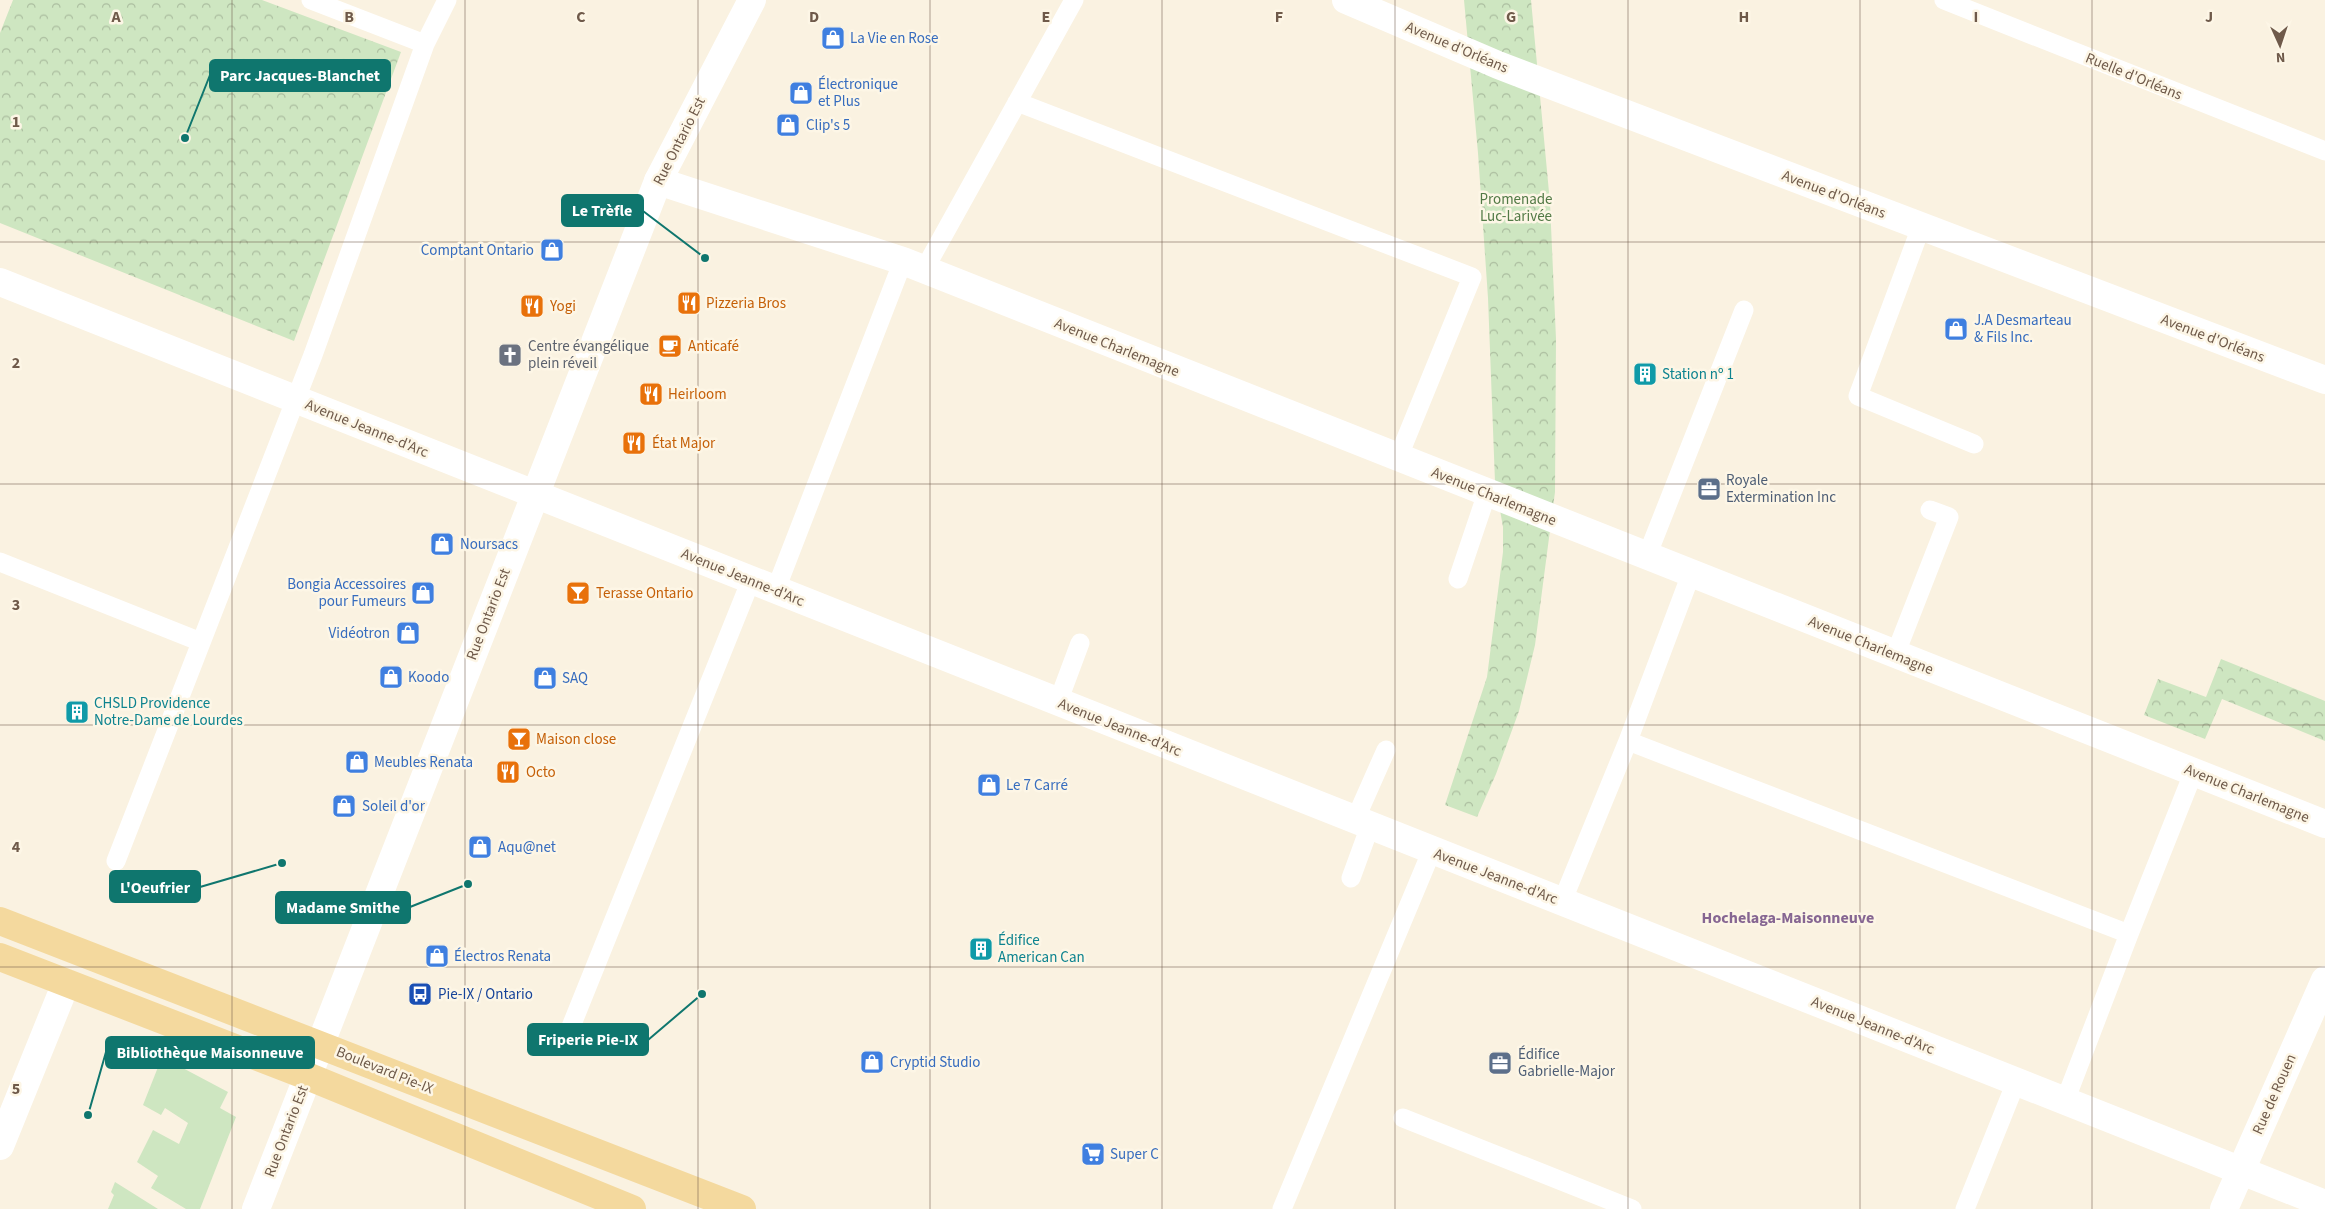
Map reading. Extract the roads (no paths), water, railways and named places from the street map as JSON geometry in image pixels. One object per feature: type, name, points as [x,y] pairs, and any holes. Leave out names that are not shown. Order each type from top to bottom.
[{"type":"main road","name":"Boulevard Pie-IX","points":[[0,921],[319,1043],[742,1209]]},
{"type":"main road","points":[[0,957],[307,1076],[632,1209]]},
{"type":"street","name":"Rue Ontario Est","points":[[256,1209],[319,1043],[658,181],[752,0]]},
{"type":"street","name":"Avenue d'Orléans","points":[[1346,0],[1498,65],[2325,380]]},
{"type":"street","name":"Avenue Charlemagne","points":[[658,181],[914,265],[2325,824]]},
{"type":"street","name":"Avenue Jeanne-d'Arc","points":[[0,282],[2240,1170]]},
{"type":"street","name":"Rue de Rouen","points":[[2224,1209],[2325,980]]},
{"type":"street","points":[[0,1146],[66,983]]},
{"type":"street","points":[[2240,1170],[2325,1204]]},
{"type":"lane","points":[[311,0],[424,44]]},
{"type":"lane","points":[[116,861],[295,399],[424,44],[447,0]]},
{"type":"lane","points":[[564,1044],[764,585],[914,265],[1017,102],[1074,0]]},
{"type":"lane","name":"Ruelle d'Orléans","points":[[1944,0],[2325,152]]},
{"type":"lane","points":[[1017,102],[1472,277],[1398,458]]},
{"type":"lane","points":[[1920,227],[1858,396],[1974,444]]},
{"type":"lane","points":[[1647,556],[1744,310]]},
{"type":"lane","points":[[1458,579],[1487,493]]},
{"type":"lane","points":[[1895,654],[1949,517],[1930,510]]},
{"type":"lane","points":[[0,562],[201,642]]},
{"type":"lane","points":[[1562,902],[1628,741],[1692,574]]},
{"type":"lane","points":[[1058,702],[1080,643]]},
{"type":"lane","points":[[1628,741],[2129,934]]},
{"type":"lane","points":[[1351,878],[1363,823],[1386,750]]},
{"type":"lane","points":[[2066,1101],[2129,934],[2194,771]]},
{"type":"lane","points":[[1282,1209],[1432,850]]},
{"type":"lane","points":[[1964,1209],[2016,1082]]},
{"type":"lane","points":[[1403,1118],[1632,1209]]},
{"type":"place","name":"La Vie en Rose","points":[[833,38]]},
{"type":"place","name":"Électronique et Plus","points":[[801,93]]},
{"type":"place","name":"Clip's 5","points":[[788,125]]},
{"type":"place","name":"Parc Jacques-Blanchet","points":[[185,138]]},
{"type":"place","name":"Comptant Ontario","points":[[552,250]]},
{"type":"place","name":"Le Trèfle","points":[[705,258]]},
{"type":"place","name":"Pizzeria Bros","points":[[689,303]]},
{"type":"place","name":"Yogi","points":[[532,306]]},
{"type":"place","name":"J.A Desmarteau & Fils Inc.","points":[[1956,329]]},
{"type":"place","name":"Anticafé","points":[[670,346]]},
{"type":"place","name":"Centre évangélique plein réveil","points":[[510,355]]},
{"type":"place","name":"Station nº 1","points":[[1645,374]]},
{"type":"place","name":"Heirloom","points":[[651,394]]},
{"type":"place","name":"État Major","points":[[634,443]]},
{"type":"place","name":"Royale Extermination Inc","points":[[1709,489]]},
{"type":"place","name":"Noursacs","points":[[442,544]]},
{"type":"place","name":"Bongia Accessoires pour Fumeurs","points":[[423,593]]},
{"type":"place","name":"Terasse Ontario","points":[[578,593]]},
{"type":"place","name":"Vidéotron","points":[[408,633]]},
{"type":"place","name":"Koodo","points":[[391,677]]},
{"type":"place","name":"SAQ","points":[[545,678]]},
{"type":"place","name":"CHSLD Providence Notre-Dame de Lourdes","points":[[77,712]]},
{"type":"place","name":"Maison close","points":[[519,739]]},
{"type":"place","name":"Meubles Renata","points":[[357,762]]},
{"type":"place","name":"Octo","points":[[508,772]]},
{"type":"place","name":"Le 7 Carré","points":[[989,785]]},
{"type":"place","name":"Soleil d'or","points":[[344,806]]},
{"type":"place","name":"Aqu@net","points":[[480,847]]},
{"type":"place","name":"L'Oeufrier","points":[[282,863]]},
{"type":"place","name":"Madame Smithe","points":[[468,884]]},
{"type":"place","name":"Édifice American Can","points":[[981,949]]},
{"type":"place","name":"Électros Renata","points":[[437,956]]},
{"type":"place","name":"Pie-IX / Ontario","points":[[420,994]]},
{"type":"place","name":"Friperie Pie-IX","points":[[702,994]]},
{"type":"place","name":"Cryptid Studio","points":[[872,1062]]},
{"type":"place","name":"Édifice Gabrielle-Major","points":[[1500,1063]]},
{"type":"place","name":"Bibliothèque Maisonneuve","points":[[88,1115]]},
{"type":"place","name":"Super C","points":[[1093,1154]]},
{"type":"district","name":"Hochelaga-Maisonneuve","points":[[1788,917]]},
{"type":"park label","name":"Promenade Luc-Larivée","points":[[1516,208]]}]
